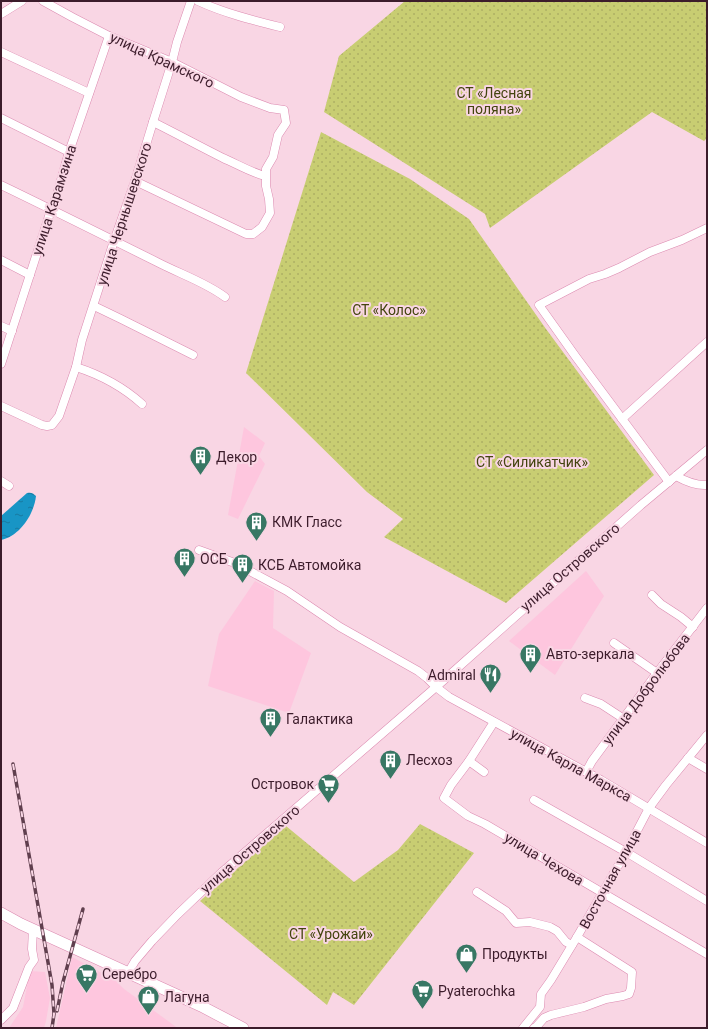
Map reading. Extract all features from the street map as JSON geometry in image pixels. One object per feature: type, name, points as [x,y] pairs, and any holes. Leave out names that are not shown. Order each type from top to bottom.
[{"type":"main road","points":[[1,913],[201,1006],[243,1028]]},
{"type":"street","points":[[1,14],[21,1]]},
{"type":"street","name":"улица Крамского","points":[[43,1],[109,36],[172,62],[241,97],[270,108],[284,110],[286,123],[278,135],[273,157],[266,169],[265,176]]},
{"type":"street","name":"улица Чернышевского","points":[[1,406],[47,426],[52,425],[59,416],[76,367],[82,340],[191,1]]},
{"type":"street","points":[[198,1],[238,16],[280,27]]},
{"type":"street","name":"улица Карамзина","points":[[1,364],[57,194],[69,152],[109,36]]},
{"type":"street","points":[[1,52],[89,94]]},
{"type":"street","points":[[1,118],[69,152]]},
{"type":"street","points":[[134,182],[246,234],[253,234],[262,227],[270,213],[265,176],[234,163],[153,122]]},
{"type":"street","points":[[1,185],[162,265],[192,278],[225,297]]},
{"type":"street","points":[[707,228],[682,240],[650,252],[619,268],[589,279],[539,305],[622,419],[672,479],[704,486],[707,485]]},
{"type":"street","points":[[1,260],[30,275]]},
{"type":"street","points":[[94,306],[193,355]]},
{"type":"street","points":[[1,326],[12,331]]},
{"type":"street","points":[[622,419],[707,342]]},
{"type":"street","points":[[76,367],[92,372],[110,381],[129,392],[142,404]]},
{"type":"street","name":"улица Островского","points":[[128,973],[135,961],[152,941],[221,873],[436,687],[609,533],[707,450]]},
{"type":"street","points":[[1,481],[9,486]]},
{"type":"street","points":[[199,550],[232,562],[287,591],[340,627],[418,671],[436,687]]},
{"type":"street","points":[[652,596],[693,626]]},
{"type":"street","name":"улица Добролюбова","points":[[586,772],[592,761],[707,608]]},
{"type":"street","points":[[614,643],[657,673]]},
{"type":"street","name":"улица Карла Маркса","points":[[436,687],[449,697],[586,772],[707,843]]},
{"type":"street","points":[[585,698],[600,704],[624,719]]},
{"type":"street","points":[[484,772],[469,761],[494,722]]},
{"type":"street","name":"Восточная улица","points":[[524,1028],[540,1007],[541,994],[577,937],[626,852],[649,808],[707,735]]},
{"type":"street","points":[[688,758],[707,769]]},
{"type":"street","name":"улица Чехова","points":[[469,761],[451,785],[444,798],[468,816],[485,824],[707,954]]},
{"type":"street","points":[[534,800],[626,852],[707,901]]},
{"type":"street","points":[[477,892],[506,910],[516,923],[530,922],[550,927],[557,931],[566,942],[572,945]]},
{"type":"street","points":[[1,1020],[14,1008],[29,967],[34,960],[32,949],[33,929]]},
{"type":"street","points":[[534,1028],[544,1018],[584,1007],[606,999],[629,994],[632,972],[577,937]]},
{"type":"shaded area","points":[[244,427],[265,443],[259,456],[265,464],[238,519],[228,515]]},
{"type":"shaded area","points":[[586,571],[604,596],[555,675],[509,641]]},
{"type":"shaded area","points":[[255,581],[274,591],[273,628],[311,653],[289,713],[208,686],[219,634]]},
{"type":"shaded area","points":[[72,957],[115,980],[124,989],[176,1027],[56,1028]]},
{"type":"shaded area","points":[[30,971],[45,972],[50,998],[44,1028],[9,1028],[23,1007]]},
{"type":"green space","name":"СТ «Лесная поляна»","points":[[405,1],[707,1],[707,138],[704,141],[652,112],[490,228],[485,214],[324,112],[339,56]]},
{"type":"green space","points":[[321,132],[410,179],[469,219],[546,329],[654,475],[506,603],[384,537],[403,519],[367,492],[246,373]]},
{"type":"green space","name":"СТ «Урожай»","points":[[420,824],[474,853],[354,1005],[333,992],[327,1005],[200,901],[286,826],[354,882],[398,850]]},
{"type":"water","points":[[27,493],[32,493],[36,496],[35,503],[29,517],[14,534],[1,540],[1,516]]},
{"type":"railway","points":[[13,764],[52,985],[54,1014],[52,1028]]},
{"type":"railway","points":[[57,1011],[63,982],[83,909]]},
{"type":"place","name":"Декор","points":[[201,476]]},
{"type":"place","name":"КМК Гласс","points":[[257,542]]},
{"type":"place","name":"ОСБ","points":[[184,578]]},
{"type":"place","name":"КСБ Автомойка","points":[[242,584]]},
{"type":"place","name":"Авто-зеркала","points":[[531,674]]},
{"type":"place","name":"Admiral","points":[[491,694]]},
{"type":"place","name":"Галактика","points":[[270,738]]},
{"type":"place","name":"Лесхоз","points":[[391,780]]},
{"type":"place","name":"Островок","points":[[329,804]]},
{"type":"place","name":"Продукты","points":[[467,974]]},
{"type":"place","name":"Серебро","points":[[87,994]]},
{"type":"place","name":"Pyaterochka","points":[[422,1010]]},
{"type":"place","name":"Лагуна","points":[[149,1016]]},
{"type":"park label","name":"СТ «Колос»","points":[[389,310]]},
{"type":"park label","name":"СТ «Силикатчик»","points":[[532,462]]}]
